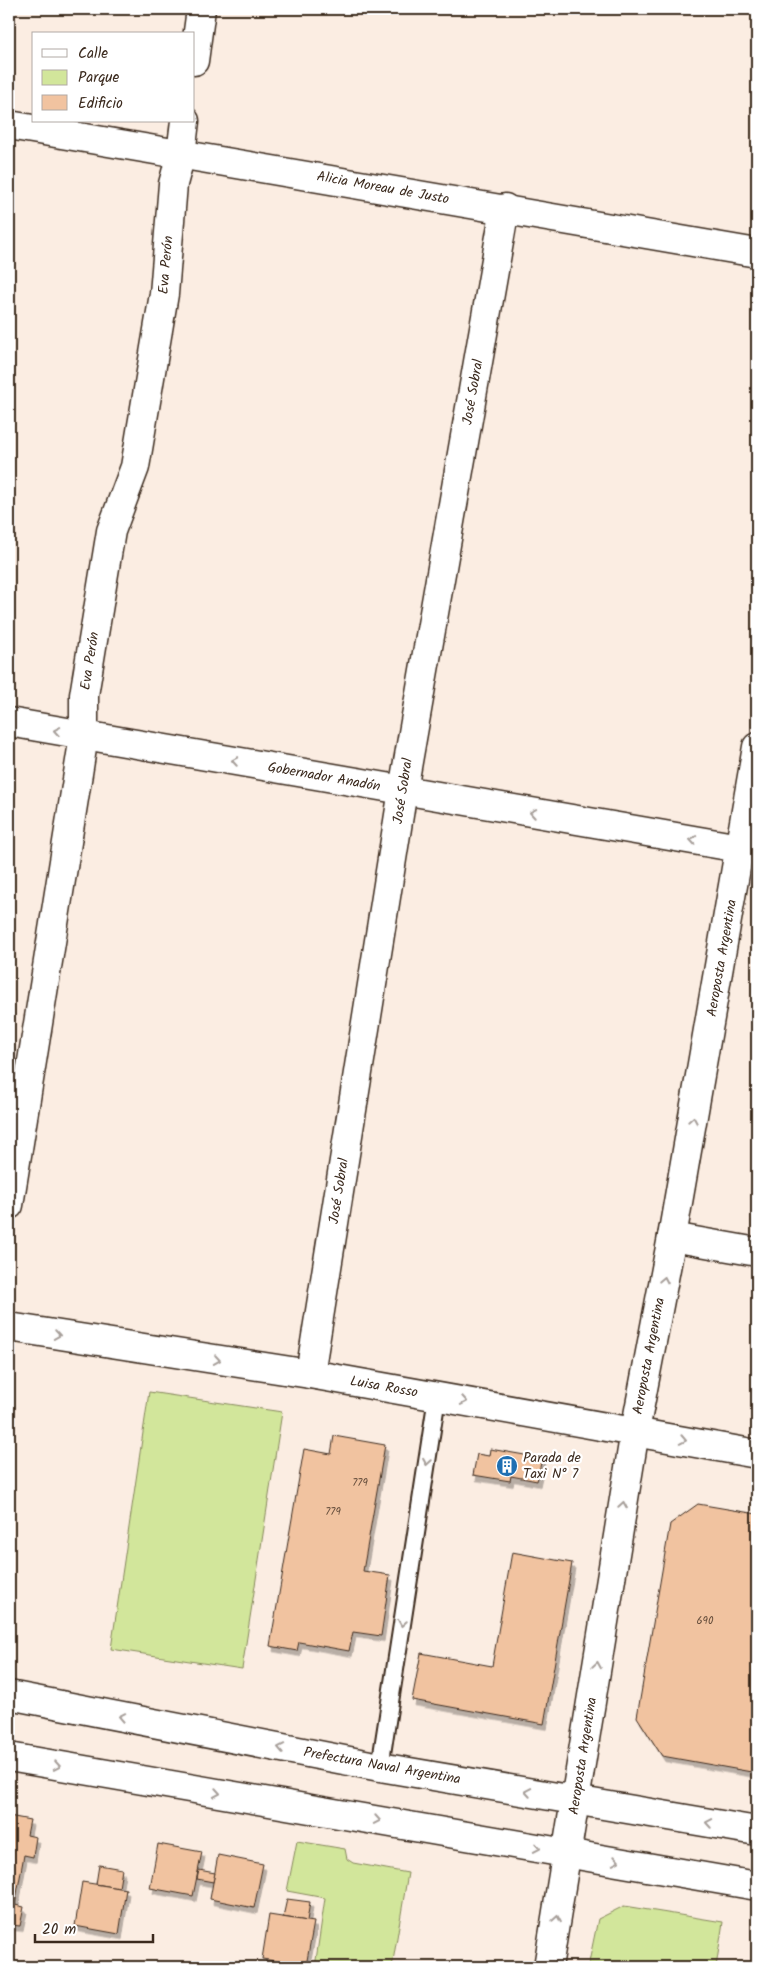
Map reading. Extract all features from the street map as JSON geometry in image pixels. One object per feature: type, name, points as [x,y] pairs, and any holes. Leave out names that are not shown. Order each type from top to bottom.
[{"type":"street","points":[[195,55],[202,9]]},
{"type":"street","name":"Eva Perón","points":[[9,1205],[84,736],[84,695],[111,531],[134,467],[164,294],[173,184],[181,154],[185,122]]},
{"type":"street","name":"Alicia Moreau de Justo","points":[[9,125],[757,252]]},
{"type":"street","name":"José Sobral","points":[[310,1374],[403,790],[505,208]]},
{"type":"street","name":"Gobernador Anadón","points":[[9,722],[749,850]]},
{"type":"street","name":"Aeroposta Argentina","points":[[548,1967],[635,1431],[749,850],[757,747]]},
{"type":"street","points":[[672,1237],[757,1252]]},
{"type":"street","name":"Luisa Rosso","points":[[9,1327],[310,1374],[757,1454]]},
{"type":"street","name":"Prefectura Naval Argentina","points":[[9,1695],[380,1767],[757,1831]]},
{"type":"street","points":[[9,1757],[757,1886]]},
{"type":"lane","points":[[380,1767],[437,1397]]},
{"type":"green space","points":[[149,1392],[282,1412],[242,1669],[111,1649]]},
{"type":"green space","points":[[297,1841],[345,1849],[347,1859],[353,1863],[408,1873],[392,1967],[315,1967],[325,1898],[287,1891]]},
{"type":"green space","points":[[624,1906],[723,1922],[716,1967],[588,1967],[598,1919]]},
{"type":"building","points":[[334,1436],[385,1445],[363,1571],[390,1575],[381,1636],[353,1632],[349,1651],[299,1642],[297,1651],[270,1646],[304,1449],[331,1454]]},
{"type":"building","name":"Parada de Taxi N° 7","points":[[490,1449],[542,1458],[537,1481],[511,1476],[510,1481],[473,1475],[477,1454],[489,1456]]},
{"type":"building","points":[[698,1504],[757,1514],[757,1773],[662,1756],[637,1717],[670,1524]]},
{"type":"building","points":[[512,1552],[572,1563],[544,1724],[412,1700],[421,1653],[492,1666]]},
{"type":"building","points":[[9,1816],[30,1820],[27,1835],[36,1837],[33,1857],[24,1855],[15,1905],[24,1907],[20,1926],[11,1925],[9,1937]]},
{"type":"building","points":[[158,1844],[202,1852],[193,1896],[150,1888]]},
{"type":"building","points":[[218,1855],[263,1864],[254,1908],[210,1899]]},
{"type":"building","points":[[99,1865],[122,1869],[119,1888],[96,1884]]},
{"type":"building","points":[[199,1870],[215,1873],[213,1882],[197,1879]]},
{"type":"building","points":[[82,1882],[126,1889],[119,1934],[75,1926]]},
{"type":"building","points":[[287,1899],[310,1902],[307,1921],[283,1917]]},
{"type":"building","points":[[269,1915],[314,1922],[306,1966],[262,1959]]},
{"type":"place","name":"Parada de Taxi N° 7","points":[[507,1466]]}]
